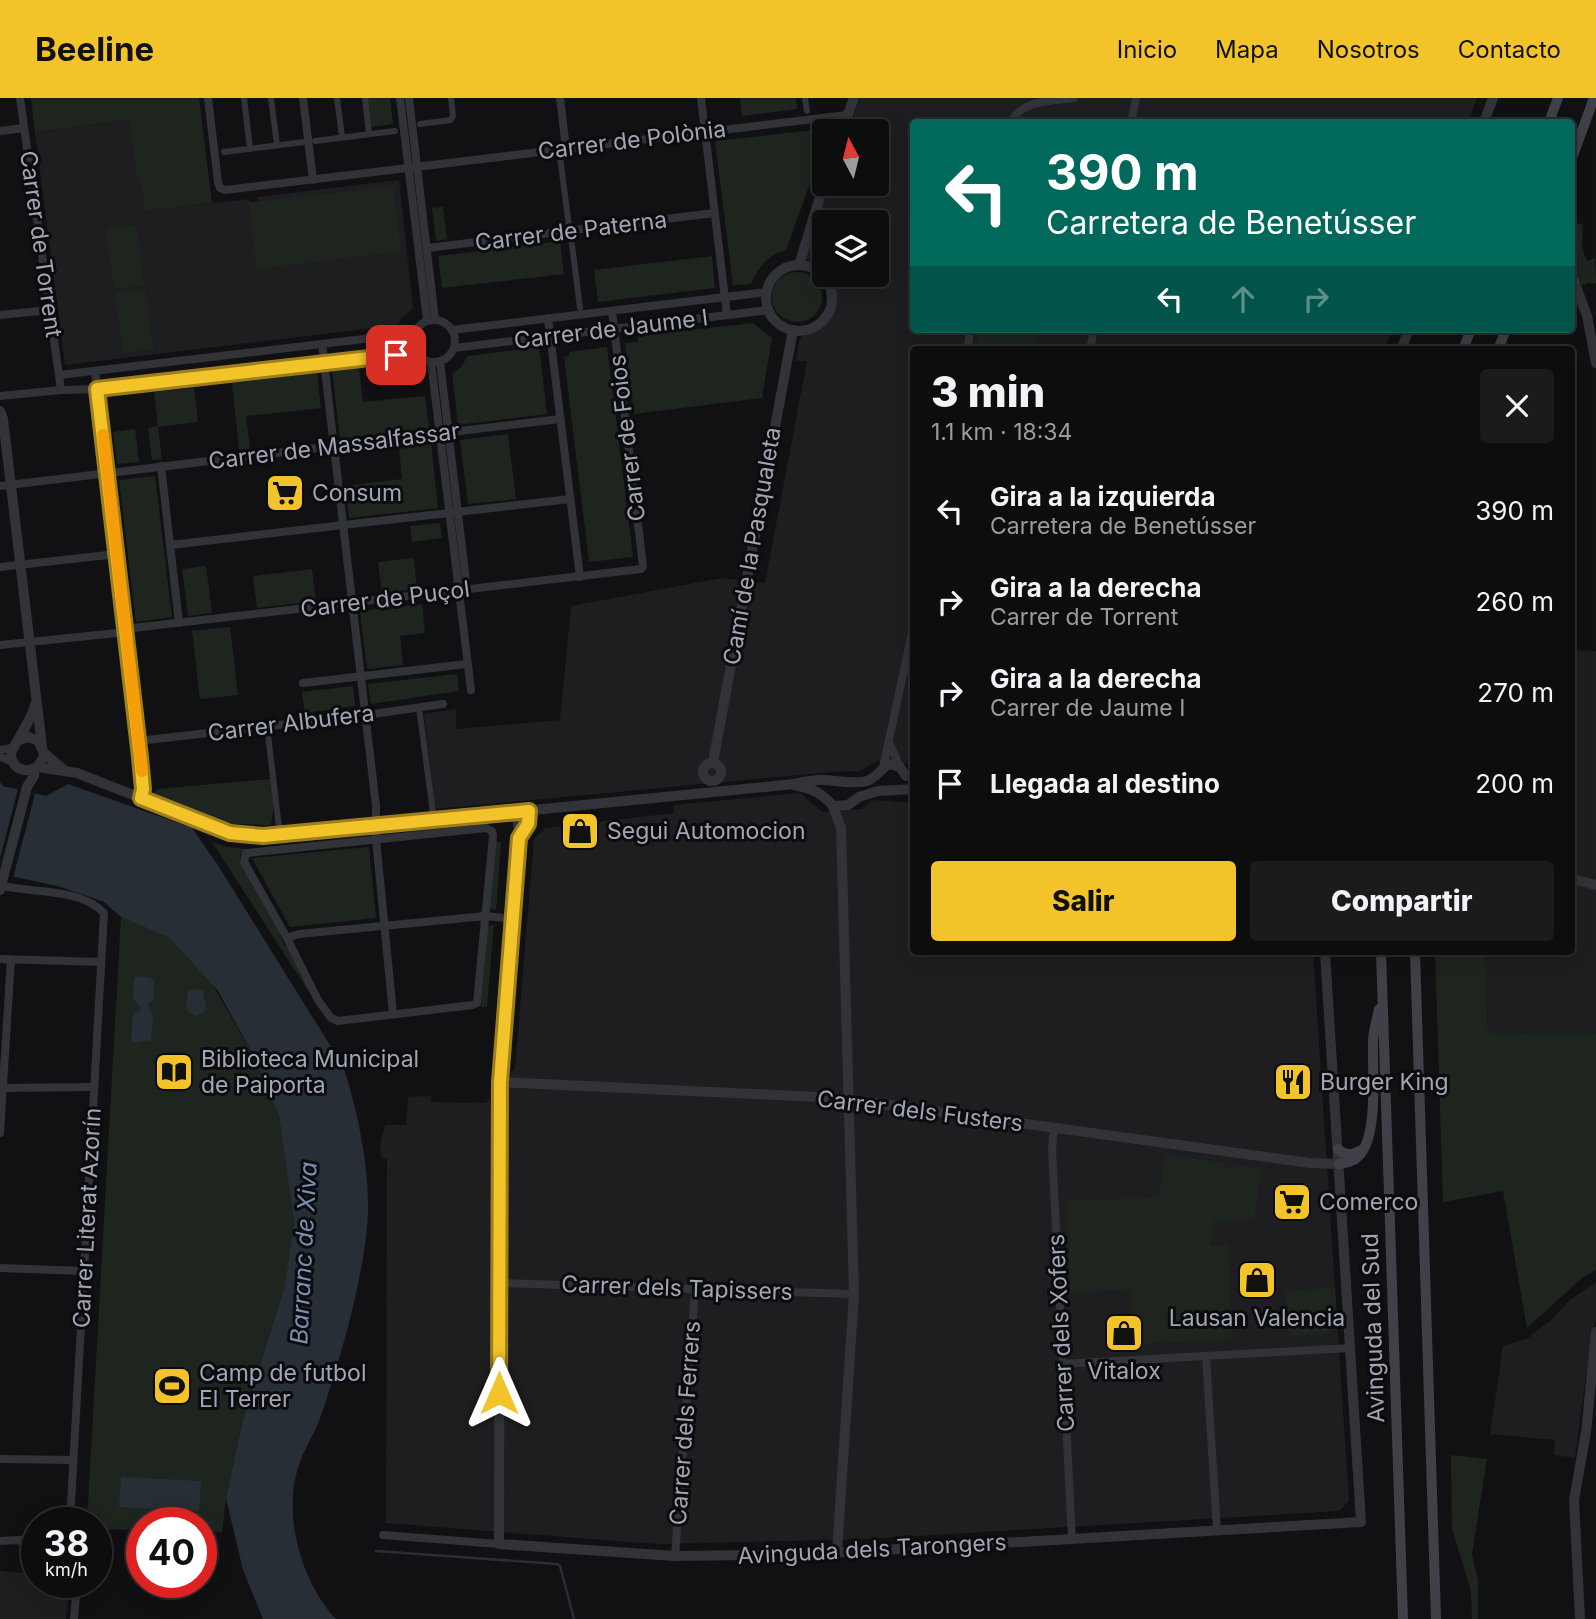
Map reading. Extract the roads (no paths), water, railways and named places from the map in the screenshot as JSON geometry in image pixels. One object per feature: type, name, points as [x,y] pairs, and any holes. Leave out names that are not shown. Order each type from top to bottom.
[{"type":"main road","points":[[1550,119],[1558,98]]},
{"type":"main road","points":[[1575,150],[1594,98]]},
{"type":"main road","name":"Avinguda del Sud","points":[[1381,955],[1403,1619]]},
{"type":"main road","points":[[1415,955],[1436,1619]]},
{"type":"main road","points":[[1339,1164],[1353,1161],[1367,1142],[1371,1118],[1373,1037],[1383,993]]},
{"type":"main road","points":[[1338,1149],[1346,1154],[1354,1154],[1364,1149]]},
{"type":"street","name":"Carrer de Torrent","points":[[20,98],[61,390]]},
{"type":"street","name":"Carrer de Polònia","points":[[208,98],[219,186],[225,190],[848,115]]},
{"type":"street","points":[[244,98],[250,149]]},
{"type":"street","points":[[271,98],[277,145]]},
{"type":"street","points":[[303,98],[313,180]]},
{"type":"street","points":[[337,98],[342,138]]},
{"type":"street","points":[[365,98],[369,134]]},
{"type":"street","points":[[400,98],[427,248],[431,320]]},
{"type":"street","points":[[409,98],[413,168],[431,320]]},
{"type":"street","points":[[420,124],[451,120],[451,98]]},
{"type":"street","points":[[560,98],[566,148]]},
{"type":"street","points":[[701,98],[727,315]]},
{"type":"street","points":[[805,98],[807,111]]},
{"type":"street","points":[[846,119],[854,98]]},
{"type":"street","points":[[1013,119],[1016,113],[1033,104],[1074,98]]},
{"type":"street","points":[[1132,119],[1136,98]]},
{"type":"street","points":[[1485,119],[1493,98]]},
{"type":"street","points":[[0,131],[24,128]]},
{"type":"street","points":[[315,141],[395,131]]},
{"type":"street","points":[[224,152],[304,142]]},
{"type":"street","points":[[560,157],[569,226]]},
{"type":"street","points":[[799,265],[820,196]]},
{"type":"street","name":"Carrer de Paterna","points":[[427,248],[715,213]]},
{"type":"street","points":[[571,237],[580,308]]},
{"type":"street","points":[[799,265],[809,266],[827,280],[832,300],[823,320],[814,327],[793,330],[774,319],[769,310],[766,292],[770,281],[778,273],[799,265]]},
{"type":"street","points":[[1575,285],[1587,316],[1596,363]]},
{"type":"street","name":"Carrer de Jaume I","points":[[452,330],[766,292]]},
{"type":"street","points":[[0,315],[50,310]]},
{"type":"street","name":"Carrer de Jaume I","points":[[454,348],[769,310]]},
{"type":"street","name":"Carrer de Foios","points":[[612,311],[643,566]]},
{"type":"street","points":[[548,318],[580,577]]},
{"type":"street","points":[[431,320],[448,325],[452,330],[455,336],[454,348],[446,358],[436,361],[424,359],[416,353],[413,346],[414,333],[421,323],[431,320]]},
{"type":"street","name":"Camí de la Pasqualeta","points":[[713,793],[713,781],[704,777],[703,771],[707,763],[713,762],[793,330]]},
{"type":"street","points":[[59,375],[414,333]]},
{"type":"street","points":[[322,344],[376,806],[376,839],[393,1014]]},
{"type":"street","points":[[0,396],[97,389],[416,353]]},
{"type":"street","points":[[436,361],[449,432],[471,690]]},
{"type":"street","points":[[436,361],[439,433],[454,512]]},
{"type":"street","points":[[95,371],[138,741],[143,789],[141,798]]},
{"type":"street","points":[[0,411],[3,419],[6,486],[21,565],[43,750],[41,763],[26,789],[1,884]]},
{"type":"street","name":"Carrer de Massalfassar","points":[[6,486],[560,419]]},
{"type":"street","points":[[160,466],[179,623]]},
{"type":"street","points":[[170,545],[570,499]]},
{"type":"street","points":[[0,567],[117,554]]},
{"type":"street","name":"Carrer de Puçol","points":[[0,645],[639,570],[643,566]]},
{"type":"street","points":[[883,768],[910,642]]},
{"type":"street","points":[[303,683],[467,663]]},
{"type":"street","points":[[26,789],[18,766],[16,744],[31,720],[36,698]]},
{"type":"street","name":"Carrer Albufera","points":[[138,741],[443,704]]},
{"type":"street","points":[[419,707],[434,821]]},
{"type":"street","points":[[267,726],[280,836]]},
{"type":"street","points":[[0,750],[34,738],[63,770]]},
{"type":"street","points":[[889,742],[906,774],[903,785],[897,789]]},
{"type":"street","points":[[0,757],[18,766],[63,770],[230,833],[280,836],[794,785],[824,779],[836,782],[867,781],[889,764],[906,774]]},
{"type":"street","points":[[836,782],[830,786],[830,802],[841,828]]},
{"type":"street","points":[[794,785],[812,789],[830,802],[848,805],[869,793],[910,789]]},
{"type":"street","points":[[837,1552],[854,1294],[841,828],[848,805]]},
{"type":"street","points":[[520,835],[528,824],[529,811]]},
{"type":"street","points":[[499,1544],[500,1082],[520,835],[516,813]]},
{"type":"street","points":[[486,828],[492,831],[477,1003],[338,1021],[331,1018],[318,1000],[244,862],[244,856],[248,852],[376,839],[486,828]]},
{"type":"street","points":[[1575,880],[1596,885]]},
{"type":"street","name":"Carrer Literat Azorín","points":[[1,884],[10,888],[61,893],[95,905],[104,912],[71,1507]]},
{"type":"street","points":[[287,938],[299,934],[486,916],[513,919]]},
{"type":"street","points":[[1062,1364],[1350,1348],[1325,955]]},
{"type":"street","points":[[0,959],[102,962]]},
{"type":"street","points":[[0,1133],[11,960]]},
{"type":"street","name":"Carrer dels Fusters","points":[[500,1082],[849,1099],[1311,1163],[1339,1164]]},
{"type":"street","points":[[1,1088],[94,1087]]},
{"type":"street","name":"Carrer dels Xofers","points":[[1054,1128],[1052,1150],[1072,1539]]},
{"type":"street","points":[[0,1268],[84,1271]]},
{"type":"street","name":"Carrer dels Tapissers","points":[[500,1283],[854,1294]]},
{"type":"street","name":"Carrer dels Ferrers","points":[[674,1556],[695,1289]]},
{"type":"street","points":[[1580,1619],[1574,1500],[1586,1432],[1596,1332]]},
{"type":"street","name":"Avinguda dels Tarongers","points":[[383,1535],[674,1556],[837,1552],[1361,1522],[1350,1348]]},
{"type":"street","points":[[1206,1356],[1217,1531]]},
{"type":"street","points":[[0,1459],[73,1460]]},
{"type":"street","points":[[0,1541],[21,1541]]},
{"type":"street","points":[[74,1619],[76,1598]]},
{"type":"water","name":"Barranc de Xiva","points":[[0,782],[3,786],[46,796],[68,784],[192,828],[343,1066],[354,1105],[366,1168],[368,1209],[365,1247],[344,1340],[317,1427],[299,1465],[294,1484],[293,1505],[294,1526],[304,1567],[324,1604],[336,1619],[263,1619],[243,1570],[226,1498],[243,1418],[284,1289],[294,1222],[279,1116],[254,1056],[218,991],[169,937],[121,917],[104,902],[58,886],[0,874]]},
{"type":"water","points":[[138,976],[154,979],[154,998],[148,1004],[153,1017],[151,1040],[135,1043],[131,1041],[133,1013],[141,1008],[133,999],[134,978]]},
{"type":"water","points":[[204,990],[203,998],[206,1004],[204,1012],[197,1016],[189,1013],[186,1006],[188,991]]},
{"type":"water","points":[[121,1477],[201,1481],[199,1507],[119,1507]]},
{"type":"waterway","points":[[376,1551],[557,1564],[560,1566],[574,1619]]},
{"type":"place","name":"Consum","points":[[285,493]]},
{"type":"place","name":"Segui Automocion","points":[[580,831]]},
{"type":"place","name":"Biblioteca Municipal de Paiporta","points":[[174,1072]]},
{"type":"place","name":"Burger King","points":[[1293,1082]]},
{"type":"place","name":"Comerco","points":[[1292,1202]]},
{"type":"place","name":"Lausan Valencia","points":[[1257,1280]]},
{"type":"place","name":"Vitalox","points":[[1124,1333]]},
{"type":"place","name":"Camp de futbol El Terrer","points":[[172,1386]]}]
